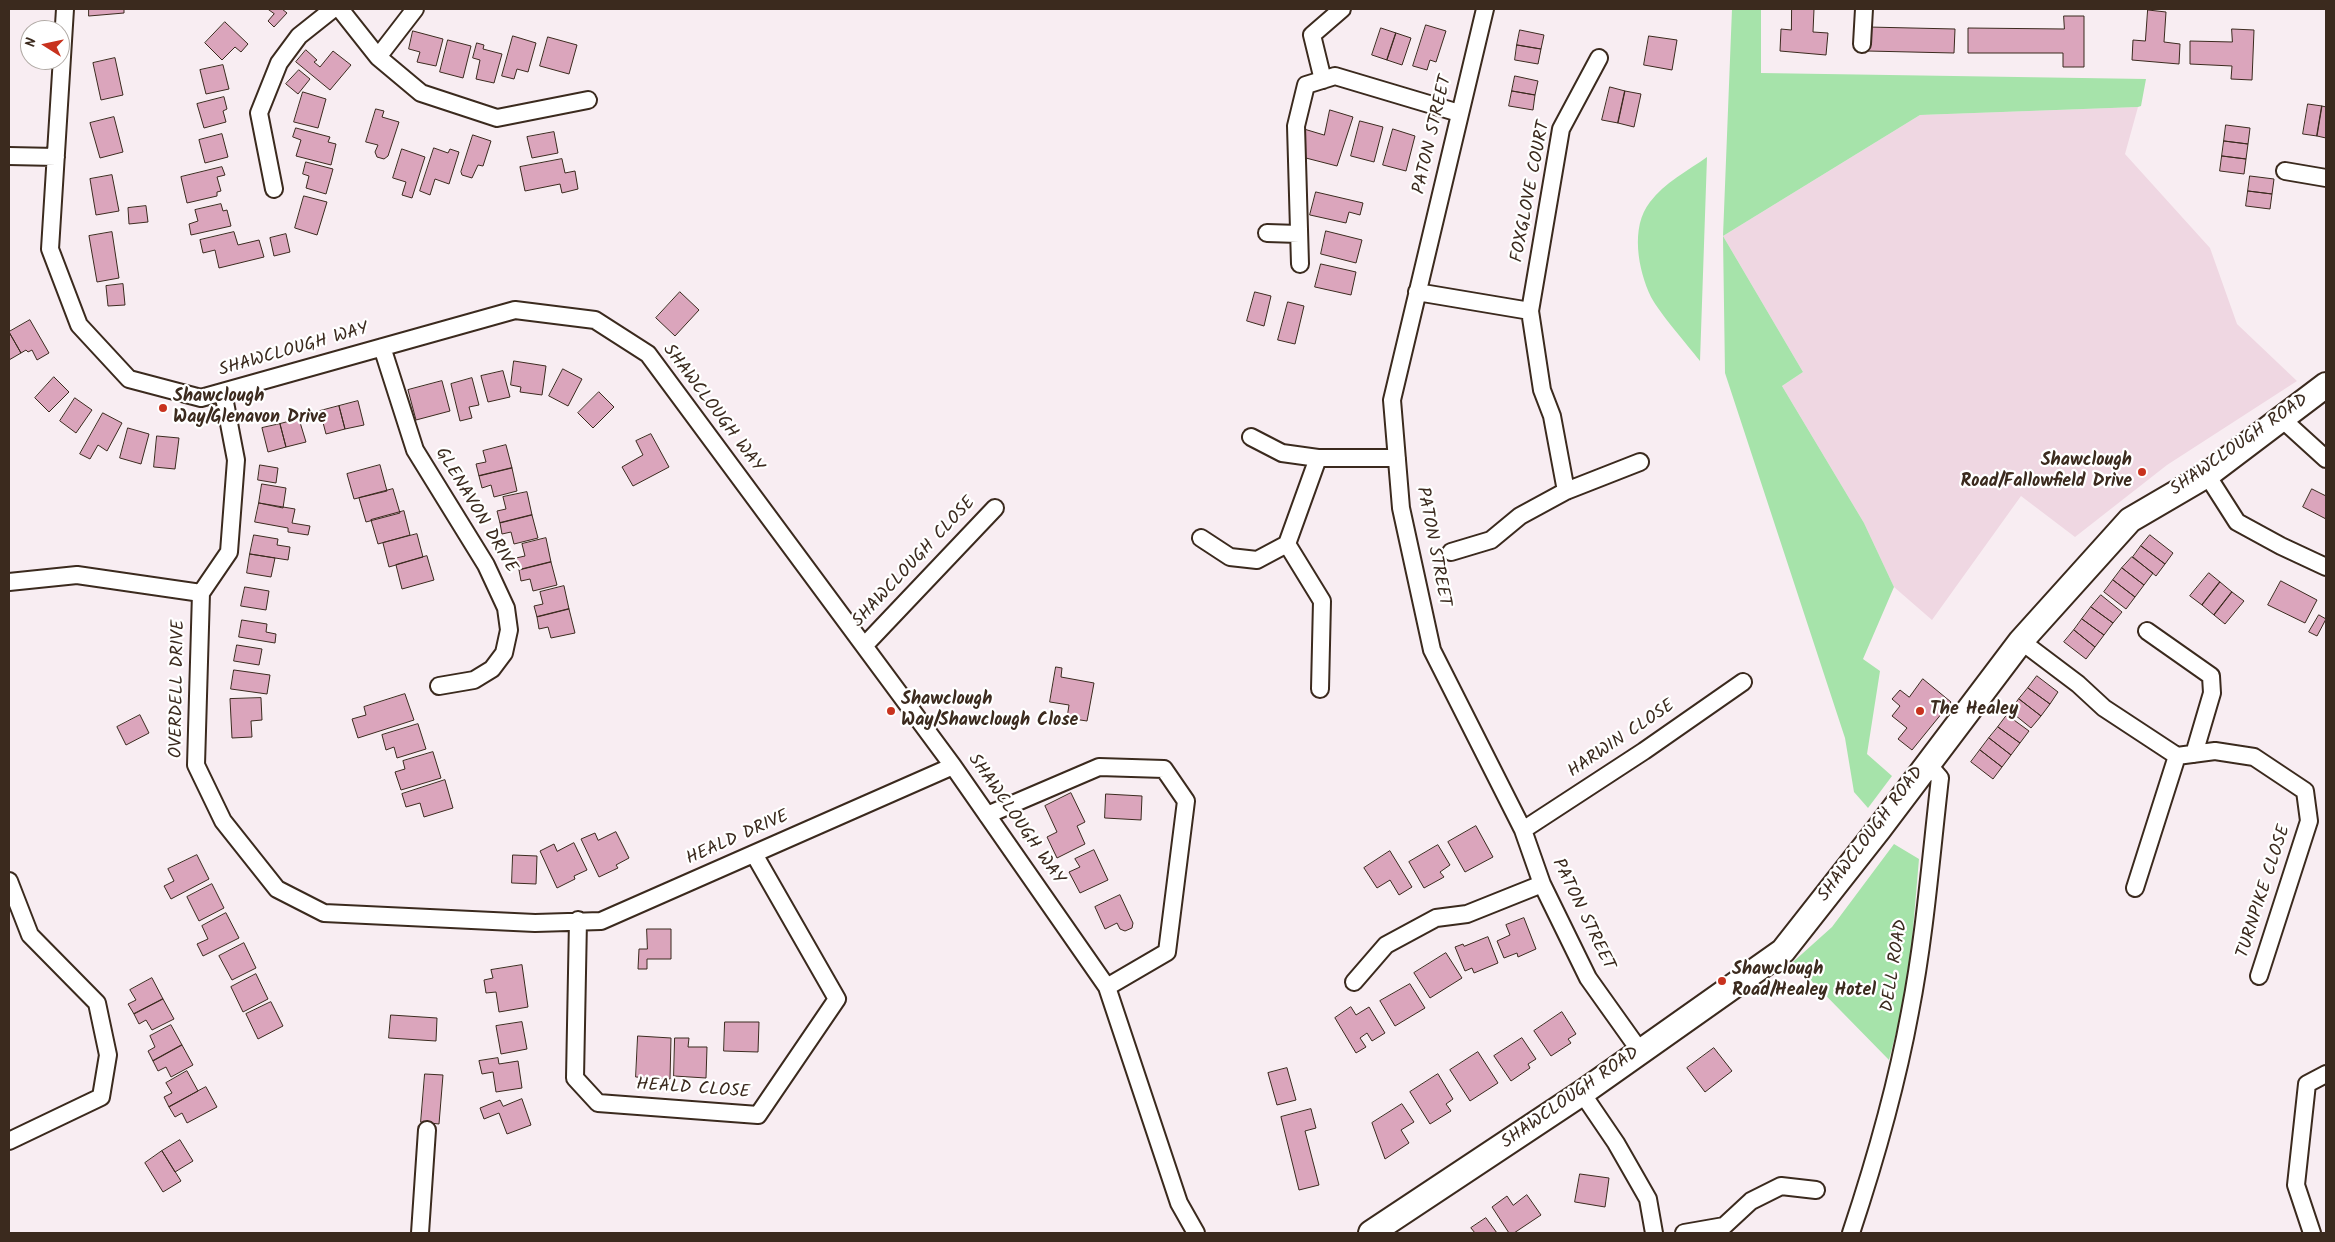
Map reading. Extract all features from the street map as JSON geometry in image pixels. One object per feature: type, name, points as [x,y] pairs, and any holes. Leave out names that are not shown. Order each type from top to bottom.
[{"type":"main road","name":"SHAWCLOUGH ROAD","points":[[1371,1233],[1582,1093],[1783,951],[1879,829],[2021,641],[2130,520],[2207,474],[2326,385]]},
{"type":"street","name":"SHAWCLOUGH WAY","points":[[65,9],[50,249],[80,325],[129,379],[201,398],[514,310],[595,320],[648,354],[953,766],[1107,987],[1178,1203],[1196,1233]]},
{"type":"street","points":[[274,190],[259,113],[279,64],[299,36],[332,9]]},
{"type":"street","points":[[340,9],[378,57],[421,93],[496,118],[588,100]]},
{"type":"street","points":[[378,57],[415,9]]},
{"type":"street","points":[[1322,80],[1312,36],[1342,9]]},
{"type":"street","name":"PATON STREET","points":[[1485,9],[1392,400],[1401,508],[1432,650],[1523,830],[1542,884],[1588,978],[1640,1051]]},
{"type":"street","points":[[1862,44],[1864,9]]},
{"type":"street","name":"FOXGLOVE COURT","points":[[1566,491],[1552,416],[1542,390],[1530,311],[1561,129],[1599,58]]},
{"type":"street","points":[[1300,264],[1296,126],[1306,85],[1335,76],[1459,113]]},
{"type":"street","points":[[9,156],[56,157]]},
{"type":"street","points":[[2285,171],[2326,178]]},
{"type":"street","points":[[1267,233],[1299,234]]},
{"type":"street","points":[[1417,292],[1530,311]]},
{"type":"street","name":"GLENAVON DRIVE","points":[[382,348],[415,450],[486,565],[506,608],[509,630],[504,653],[492,669],[474,680],[439,686]]},
{"type":"street","points":[[9,582],[77,575],[201,593],[229,552],[236,460],[223,392]]},
{"type":"street","points":[[2282,419],[2326,459]]},
{"type":"street","points":[[1250,437],[1282,453],[1318,458],[1397,458]]},
{"type":"street","points":[[1201,538],[1230,557],[1256,560],[1287,544],[1318,458]]},
{"type":"street","points":[[1451,552],[1491,540],[1520,516],[1566,491],[1640,462]]},
{"type":"street","points":[[2207,474],[2237,522],[2281,546],[2326,567]]},
{"type":"street","name":"SHAWCLOUGH CLOSE","points":[[864,646],[995,508]]},
{"type":"street","points":[[1287,544],[1322,601],[1320,689]]},
{"type":"street","name":"OVERDELL DRIVE","points":[[201,593],[196,765],[223,821],[276,889],[324,913],[534,923]]},
{"type":"street","points":[[2147,631],[2211,676],[2212,692],[2194,754]]},
{"type":"street","points":[[2021,641],[2078,684],[2104,708],[2177,756],[2135,888]]},
{"type":"street","name":"HARWIN CLOSE","points":[[1523,830],[1644,751],[1743,682]]},
{"type":"street","name":"TURNPIKE CLOSE","points":[[2177,756],[2215,751],[2254,758],[2305,791],[2309,821],[2259,976]]},
{"type":"street","name":"DELL ROAD","points":[[1852,1233],[1882,1135],[1910,1012],[1926,902],[1940,778],[1927,763]]},
{"type":"street","name":"HEALD DRIVE","points":[[534,923],[578,920],[601,921],[953,766]]},
{"type":"street","points":[[987,815],[1099,767],[1164,769],[1181,793],[1186,801],[1166,952],[1107,987]]},
{"type":"street","name":"HEALD CLOSE","points":[[578,920],[575,1078],[598,1103],[758,1115],[837,999],[754,854]]},
{"type":"street","points":[[9,881],[30,935],[97,1003],[108,1055],[101,1097],[9,1141]]},
{"type":"street","points":[[1354,982],[1386,945],[1436,918],[1467,914],[1542,884]]},
{"type":"street","points":[[2312,1233],[2296,1185],[2307,1084],[2326,1074]]},
{"type":"street","points":[[1582,1093],[1616,1144],[1648,1199],[1654,1233]]},
{"type":"street","points":[[420,1233],[427,1130]]},
{"type":"street","points":[[1684,1233],[1724,1226],[1751,1201],[1781,1186],[1816,1190]]},
{"type":"shaded area","points":[[2138,107],[2125,154],[2210,248],[2237,324],[2297,381],[2167,465],[2075,537],[2021,496],[1932,620],[1894,587],[1864,523],[1782,386],[1803,372],[1723,236],[1920,115]]},
{"type":"green space","points":[[1732,9],[1761,9],[1761,73],[2146,79],[2141,106],[2138,107],[1920,115],[1723,236]]},
{"type":"green space","points":[[1707,157],[1700,361],[1651,297],[1640,262],[1638,236],[1644,212],[1656,195],[1669,183]]},
{"type":"green space","points":[[1723,236],[1803,372],[1782,386],[1864,523],[1894,587],[1863,659],[1880,671],[1867,754],[1892,776],[1868,808],[1854,792],[1845,738],[1725,373]]},
{"type":"green space","points":[[1894,844],[1919,859],[1911,952],[1903,1006],[1889,1060],[1793,962],[1832,927]]},
{"type":"building","points":[[89,9],[124,9],[124,13],[89,16]]},
{"type":"building","points":[[268,9],[282,9],[287,13],[274,27],[268,21],[274,14]]},
{"type":"building","points":[[1792,9],[1814,9],[1813,32],[1828,33],[1826,55],[1780,51],[1781,29],[1791,30]]},
{"type":"building","points":[[2148,10],[2166,12],[2164,42],[2180,44],[2179,64],[2132,60],[2133,40],[2145,41]]},
{"type":"building","points":[[2064,16],[2084,16],[2084,67],[2063,67],[2063,53],[1968,53],[1968,28],[2064,29]]},
{"type":"building","points":[[225,22],[248,44],[241,52],[235,47],[222,60],[205,43]]},
{"type":"building","points":[[1426,25],[1446,31],[1436,62],[1430,60],[1427,70],[1413,66]]},
{"type":"building","points":[[1868,27],[1955,29],[1954,53],[1867,51]]},
{"type":"building","points":[[1381,28],[1396,33],[1387,60],[1372,55]]},
{"type":"building","points":[[2232,29],[2254,30],[2252,80],[2231,79],[2232,66],[2190,64],[2190,41],[2232,42]]},
{"type":"building","points":[[1520,30],[1544,35],[1541,49],[1517,45]]},
{"type":"building","points":[[413,31],[443,39],[436,66],[417,62],[420,52],[409,49]]},
{"type":"building","points":[[1396,33],[1411,38],[1402,65],[1387,60]]},
{"type":"building","points":[[513,36],[536,43],[528,72],[517,69],[514,79],[502,76]]},
{"type":"building","points":[[1649,36],[1677,40],[1672,70],[1644,65]]},
{"type":"building","points":[[548,37],[577,45],[569,74],[540,66]]},
{"type":"building","points":[[448,40],[471,46],[463,78],[440,72]]},
{"type":"building","points":[[477,43],[484,45],[483,49],[502,54],[494,83],[476,79],[480,60],[473,58]]},
{"type":"building","points":[[1517,45],[1541,49],[1538,64],[1515,60]]},
{"type":"building","points":[[306,50],[317,60],[314,62],[320,67],[333,51],[351,65],[330,90],[296,62]]},
{"type":"building","points":[[115,58],[123,95],[101,100],[93,63]]},
{"type":"building","points":[[223,65],[229,89],[206,94],[200,70]]},
{"type":"building","points":[[299,70],[310,79],[298,94],[286,84]]},
{"type":"building","points":[[1515,76],[1538,81],[1535,95],[1512,91]]},
{"type":"building","points":[[1610,87],[1625,91],[1618,123],[1602,120]]},
{"type":"building","points":[[1512,91],[1535,95],[1533,110],[1509,106]]},
{"type":"building","points":[[1625,91],[1641,94],[1634,127],[1618,123]]},
{"type":"building","points":[[303,92],[326,99],[318,128],[294,122]]},
{"type":"building","points":[[224,97],[227,109],[223,111],[226,122],[204,128],[197,104]]},
{"type":"building","points":[[2308,104],[2322,106],[2317,136],[2303,134]]},
{"type":"building","points":[[2322,106],[2326,107],[2326,138],[2317,136]]},
{"type":"building","points":[[376,109],[384,111],[382,117],[399,122],[388,156],[384,159],[377,157],[375,152],[378,145],[366,142]]},
{"type":"building","points":[[1330,110],[1353,117],[1337,166],[1302,157],[1304,129],[1324,135]]},
{"type":"building","points":[[114,117],[123,152],[100,158],[90,123]]},
{"type":"building","points":[[1360,121],[1383,127],[1374,162],[1351,156]]},
{"type":"building","points":[[2226,125],[2250,128],[2248,144],[2224,141]]},
{"type":"building","points":[[296,128],[330,137],[328,142],[336,144],[331,165],[296,156],[301,140],[293,137]]},
{"type":"building","points":[[1393,129],[1415,136],[1406,171],[1383,165]]},
{"type":"building","points":[[554,132],[558,153],[532,158],[527,137]]},
{"type":"building","points":[[222,134],[228,157],[205,163],[199,140]]},
{"type":"building","points":[[473,135],[491,141],[483,166],[478,165],[472,178],[462,175],[461,172]]},
{"type":"building","points":[[2224,141],[2248,144],[2246,159],[2222,156]]},
{"type":"building","points":[[434,148],[448,153],[450,149],[459,152],[449,184],[435,179],[430,195],[420,191]]},
{"type":"building","points":[[402,149],[425,157],[412,198],[402,195],[406,182],[393,178]]},
{"type":"building","points":[[2222,156],[2246,159],[2244,174],[2220,171]]},
{"type":"building","points":[[562,159],[565,173],[575,171],[578,189],[562,193],[560,184],[525,191],[520,167]]},
{"type":"building","points":[[306,162],[333,169],[326,194],[306,188],[309,176],[303,174]]},
{"type":"building","points":[[222,167],[225,175],[217,177],[221,191],[217,192],[217,196],[187,203],[181,177]]},
{"type":"building","points":[[112,175],[119,211],[96,215],[90,179]]},
{"type":"building","points":[[2250,176],[2274,179],[2272,194],[2248,191]]},
{"type":"building","points":[[2248,191],[2272,194],[2270,209],[2246,206]]},
{"type":"building","points":[[1316,192],[1363,203],[1360,215],[1349,212],[1346,223],[1310,215]]},
{"type":"building","points":[[304,196],[327,202],[317,235],[295,228]]},
{"type":"building","points":[[221,204],[223,211],[227,210],[231,226],[191,235],[189,224],[198,221],[195,210]]},
{"type":"building","points":[[146,206],[148,222],[129,224],[128,208]]},
{"type":"building","points":[[1326,231],[1362,240],[1356,263],[1321,254]]},
{"type":"building","points":[[112,232],[119,278],[97,282],[89,236]]},
{"type":"building","points":[[234,232],[238,245],[259,240],[264,257],[219,268],[215,250],[203,253],[200,240]]},
{"type":"building","points":[[286,234],[290,252],[274,256],[270,238]]},
{"type":"building","points":[[1321,264],[1356,272],[1351,295],[1315,287]]},
{"type":"building","points":[[123,284],[125,305],[108,306],[106,286]]},
{"type":"building","points":[[680,292],[699,310],[675,336],[656,318]]},
{"type":"building","points":[[1255,292],[1271,296],[1264,326],[1247,321]]},
{"type":"building","points":[[1288,302],[1304,306],[1295,344],[1278,340]]},
{"type":"building","points":[[30,320],[49,353],[37,360],[32,350],[28,352],[26,350],[21,353],[9,332]]},
{"type":"building","points":[[9,332],[21,353],[9,360]]},
{"type":"building","points":[[514,361],[546,366],[542,395],[520,392],[521,387],[511,385]]},
{"type":"building","points":[[563,369],[582,379],[568,406],[549,396]]},
{"type":"building","points":[[503,371],[510,397],[488,402],[481,376]]},
{"type":"building","points":[[54,377],[69,392],[49,412],[35,398]]},
{"type":"building","points":[[472,378],[479,405],[469,407],[472,418],[460,421],[451,384]]},
{"type":"building","points":[[442,381],[450,411],[416,420],[408,390]]},
{"type":"building","points":[[599,392],[614,407],[593,428],[578,413]]},
{"type":"building","points":[[75,398],[92,410],[76,433],[60,421]]},
{"type":"building","points":[[358,401],[364,425],[345,429],[339,406]]},
{"type":"building","points":[[339,406],[345,429],[326,434],[320,411]]},
{"type":"building","points":[[103,413],[122,423],[107,451],[98,445],[90,459],[80,454]]},
{"type":"building","points":[[299,419],[306,442],[286,447],[280,424]]},
{"type":"building","points":[[280,424],[286,447],[268,452],[262,428]]},
{"type":"building","points":[[128,428],[149,434],[141,464],[120,458]]},
{"type":"building","points":[[651,434],[669,467],[633,486],[622,467],[643,455],[636,441]]},
{"type":"building","points":[[157,436],[179,438],[175,469],[154,467]]},
{"type":"building","points":[[506,445],[512,468],[479,476],[476,464],[486,462],[483,451]]},
{"type":"building","points":[[260,465],[278,468],[276,483],[258,480]]},
{"type":"building","points":[[380,465],[387,491],[354,499],[347,474]]},
{"type":"building","points":[[512,468],[517,491],[494,497],[491,485],[482,488],[479,476]]},
{"type":"building","points":[[262,484],[286,488],[283,508],[259,503]]},
{"type":"building","points":[[393,489],[400,513],[366,522],[359,498]]},
{"type":"building","points":[[2312,489],[2326,496],[2326,519],[2303,507]]},
{"type":"building","points":[[527,492],[532,515],[500,523],[497,511],[506,509],[503,497]]},
{"type":"building","points":[[259,503],[295,509],[292,523],[310,526],[308,535],[288,532],[288,528],[255,522]]},
{"type":"building","points":[[404,511],[410,535],[378,544],[371,520]]},
{"type":"building","points":[[532,515],[538,538],[514,544],[511,532],[502,534],[500,523]]},
{"type":"building","points":[[417,534],[423,557],[389,567],[383,543]]},
{"type":"building","points":[[254,535],[278,539],[277,545],[290,547],[288,560],[250,554]]},
{"type":"building","points":[[2150,535],[2173,553],[2165,564],[2141,546]]},
{"type":"building","points":[[546,538],[551,562],[519,570],[516,558],[525,556],[522,544]]},
{"type":"building","points":[[2141,546],[2165,564],[2156,576],[2133,557]]},
{"type":"building","points":[[250,554],[275,558],[271,577],[247,573]]},
{"type":"building","points":[[427,556],[434,580],[402,589],[396,565]]},
{"type":"building","points":[[2132,557],[2153,573],[2144,585],[2122,568]]},
{"type":"building","points":[[551,562],[557,585],[533,591],[530,579],[521,581],[519,570]]},
{"type":"building","points":[[2122,568],[2144,585],[2135,597],[2113,580]]},
{"type":"building","points":[[2209,573],[2220,582],[2202,605],[2190,596]]},
{"type":"building","points":[[2113,580],[2135,597],[2126,609],[2104,592]]},
{"type":"building","points":[[2281,581],[2317,600],[2305,623],[2268,605]]},
{"type":"building","points":[[2220,582],[2232,592],[2214,615],[2202,605]]},
{"type":"building","points":[[564,586],[569,609],[537,617],[534,606],[543,604],[540,592]]},
{"type":"building","points":[[245,587],[269,591],[266,610],[241,606]]},
{"type":"building","points":[[2232,592],[2244,601],[2225,624],[2214,615]]},
{"type":"building","points":[[2101,595],[2122,612],[2113,623],[2091,607]]},
{"type":"building","points":[[2091,607],[2113,623],[2104,635],[2082,619]]},
{"type":"building","points":[[569,609],[575,633],[551,638],[548,627],[539,629],[537,617]]},
{"type":"building","points":[[2319,615],[2326,619],[2317,636],[2309,632]]},
{"type":"building","points":[[2082,619],[2104,635],[2095,647],[2074,630]]},
{"type":"building","points":[[242,620],[267,624],[266,632],[276,634],[275,643],[239,637]]},
{"type":"building","points":[[2074,630],[2095,647],[2086,659],[2064,642]]},
{"type":"building","points":[[237,645],[262,649],[259,665],[234,661]]},
{"type":"building","points":[[1056,667],[1062,668],[1061,677],[1094,683],[1087,721],[1067,718],[1069,705],[1050,702]]},
{"type":"building","points":[[234,670],[270,675],[267,694],[231,689]]},
{"type":"building","points":[[2037,676],[2058,692],[2050,704],[2028,688]]},
{"type":"building","name":"The Healey","points":[[1923,679],[1951,702],[1912,750],[1898,739],[1907,728],[1892,716],[1900,706],[1892,699],[1900,690],[1909,697]]},
{"type":"building","points":[[2028,688],[2050,704],[2041,716],[2019,699]]},
{"type":"building","points":[[405,694],[414,720],[358,738],[352,719],[366,715],[364,707]]},
{"type":"building","points":[[261,698],[262,720],[251,721],[252,737],[232,738],[230,699]]},
{"type":"building","points":[[2019,699],[2041,716],[2031,728],[2010,711]]},
{"type":"building","points":[[140,715],[149,733],[126,745],[117,727]]},
{"type":"building","points":[[2007,715],[2029,731],[2020,743],[1998,727]]},
{"type":"building","points":[[418,724],[426,749],[397,758],[394,747],[386,750],[382,735]]},
{"type":"building","points":[[1998,727],[2020,743],[2011,755],[1989,738]]},
{"type":"building","points":[[1989,738],[2011,755],[2002,767],[1980,750]]},
{"type":"building","points":[[1980,750],[2002,767],[1993,779],[1971,762]]},
{"type":"building","points":[[433,752],[441,778],[401,790],[395,772],[405,769],[403,761]]},
{"type":"building","points":[[445,780],[453,808],[424,817],[420,803],[406,807],[402,794]]},
{"type":"building","points":[[1071,793],[1085,822],[1077,826],[1085,844],[1057,858],[1047,837],[1057,832],[1045,806]]},
{"type":"building","points":[[1106,794],[1142,796],[1141,820],[1105,818]]},
{"type":"building","points":[[1476,826],[1493,857],[1465,872],[1448,842]]},
{"type":"building","points":[[616,832],[629,858],[616,865],[618,868],[599,877],[581,839],[595,833],[598,840]]},
{"type":"building","points":[[574,843],[587,870],[574,876],[575,879],[557,888],[540,851],[554,844],[557,851]]},
{"type":"building","points":[[1438,845],[1450,865],[1440,872],[1444,877],[1424,888],[1409,862]]},
{"type":"building","points":[[1094,850],[1108,880],[1080,893],[1069,872],[1080,867],[1075,859]]},
{"type":"building","points":[[1390,851],[1412,887],[1399,895],[1390,880],[1377,888],[1364,868]]},
{"type":"building","points":[[197,855],[209,879],[171,899],[164,886],[174,881],[168,869]]},
{"type":"building","points":[[513,855],[537,856],[536,884],[512,883]]},
{"type":"building","points":[[212,884],[224,908],[199,921],[187,897]]},
{"type":"building","points":[[1120,895],[1133,923],[1132,928],[1125,931],[1120,929],[1117,923],[1105,929],[1095,907]]},
{"type":"building","points":[[226,913],[239,938],[203,956],[197,944],[208,939],[202,926]]},
{"type":"building","points":[[1524,918],[1536,949],[1518,957],[1517,953],[1504,958],[1497,941],[1510,935],[1506,925]]},
{"type":"building","points":[[647,929],[671,929],[671,959],[647,959],[647,969],[638,969],[639,949],[647,949]]},
{"type":"building","points":[[1488,937],[1498,963],[1474,973],[1472,968],[1465,971],[1455,947],[1463,944],[1464,946]]},
{"type":"building","points":[[244,943],[256,968],[232,980],[219,956]]},
{"type":"building","points":[[1446,953],[1462,978],[1430,998],[1414,973]]},
{"type":"building","points":[[522,965],[528,1007],[499,1012],[496,992],[486,993],[484,980],[493,978],[491,970]]},
{"type":"building","points":[[256,974],[268,999],[243,1012],[231,987]]},
{"type":"building","points":[[152,978],[163,999],[134,1014],[128,1004],[136,1000],[130,990]]},
{"type":"building","points":[[1410,984],[1425,1008],[1395,1026],[1380,1001]]},
{"type":"building","points":[[163,999],[174,1019],[152,1030],[146,1020],[139,1024],[134,1014]]},
{"type":"building","points":[[271,1002],[283,1026],[258,1039],[246,1014]]},
{"type":"building","points":[[1351,1007],[1356,1015],[1369,1007],[1385,1033],[1372,1041],[1367,1033],[1360,1038],[1366,1047],[1356,1053],[1335,1018]]},
{"type":"building","points":[[1562,1012],[1576,1034],[1568,1039],[1571,1043],[1551,1056],[1534,1031]]},
{"type":"building","points":[[391,1015],[437,1018],[436,1041],[389,1038]]},
{"type":"building","points":[[522,1022],[527,1049],[501,1054],[496,1026]]},
{"type":"building","points":[[725,1022],[759,1022],[758,1052],[724,1051]]},
{"type":"building","points":[[171,1025],[182,1045],[153,1061],[148,1051],[155,1047],[150,1036]]},
{"type":"building","points":[[638,1036],[671,1038],[670,1079],[636,1077]]},
{"type":"building","points":[[675,1038],[689,1038],[688,1047],[707,1047],[706,1078],[674,1076]]},
{"type":"building","points":[[1522,1038],[1536,1059],[1528,1064],[1530,1068],[1511,1081],[1494,1056]]},
{"type":"building","points":[[182,1045],[193,1065],[171,1077],[166,1067],[158,1071],[153,1061]]},
{"type":"building","points":[[1714,1048],[1732,1071],[1705,1092],[1687,1068]]},
{"type":"building","points":[[1478,1052],[1498,1083],[1470,1101],[1450,1070]]},
{"type":"building","points":[[498,1058],[499,1064],[518,1061],[522,1088],[496,1092],[493,1072],[482,1074],[479,1061]]},
{"type":"building","points":[[1287,1068],[1296,1100],[1277,1105],[1268,1073]]},
{"type":"building","points":[[187,1071],[198,1091],[169,1107],[164,1097],[172,1093],[166,1083]]},
{"type":"building","points":[[425,1074],[443,1075],[439,1124],[421,1122]]},
{"type":"building","points":[[1438,1074],[1453,1099],[1446,1104],[1451,1111],[1430,1124],[1410,1092]]},
{"type":"building","points":[[206,1087],[217,1107],[187,1123],[182,1113],[175,1117],[169,1107]]},
{"type":"building","points":[[522,1099],[531,1125],[507,1134],[499,1113],[484,1119],[480,1108],[500,1100],[503,1106]]},
{"type":"building","points":[[1402,1104],[1414,1122],[1401,1130],[1409,1143],[1385,1159],[1372,1123]]},
{"type":"building","points":[[1311,1109],[1316,1128],[1305,1131],[1319,1185],[1299,1190],[1281,1117]]},
{"type":"building","points":[[180,1140],[193,1161],[175,1172],[162,1151]]},
{"type":"building","points":[[162,1151],[181,1181],[163,1192],[145,1163]]},
{"type":"building","points":[[1580,1174],[1609,1178],[1605,1207],[1575,1202]]},
{"type":"building","points":[[1527,1195],[1541,1215],[1514,1233],[1509,1233],[1492,1207],[1507,1196],[1513,1205]]},
{"type":"building","points":[[1486,1218],[1497,1233],[1475,1233],[1471,1228]]},
{"type":"place","name":"Shawclough Way/Glenavon Drive","points":[[163,408]]},
{"type":"place","name":"Shawclough Road/Fallowfield Drive","points":[[2142,472]]},
{"type":"place","name":"Shawclough Way/Shawclough Close","points":[[891,711]]},
{"type":"place","name":"The Healey","points":[[1920,711]]},
{"type":"place","name":"Shawclough Road/Healey Hotel","points":[[1722,981]]}]
